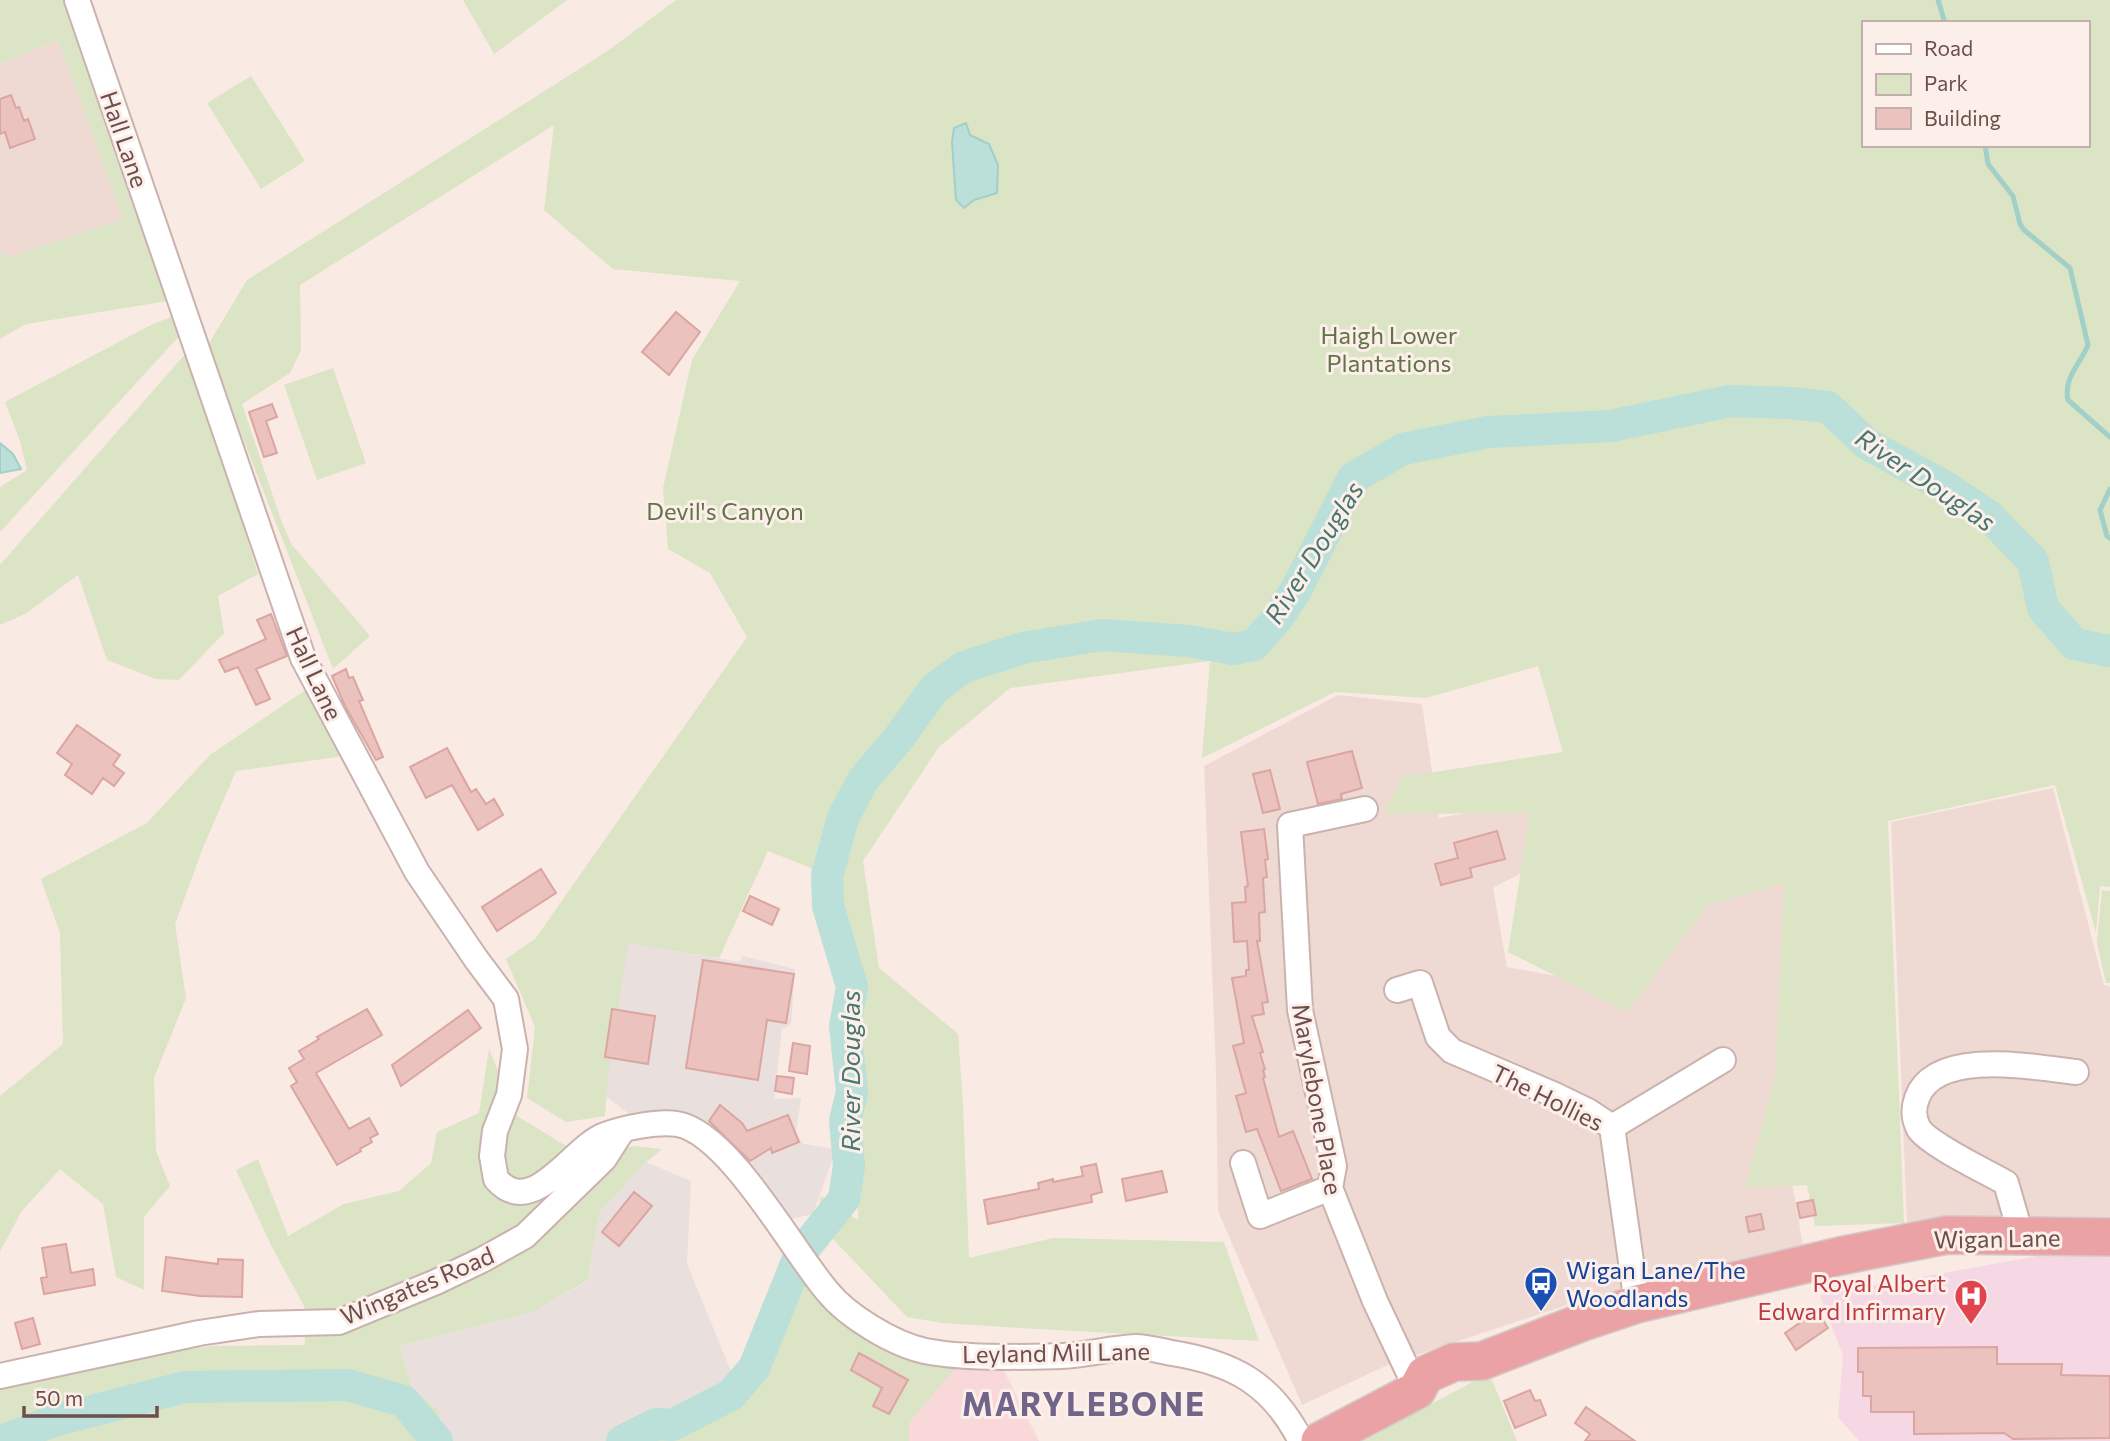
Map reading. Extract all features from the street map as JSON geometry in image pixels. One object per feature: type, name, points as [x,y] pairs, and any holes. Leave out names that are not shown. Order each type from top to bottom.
[{"type":"highway","name":"Wigan Lane","points":[[1320,1441],[1417,1390],[1434,1395],[1462,1384],[1482,1361],[1637,1304],[1840,1256],[1947,1235],[2110,1237]]},
{"type":"street","name":"Hall Lane","points":[[77,0],[303,658],[417,872],[506,999],[515,1049],[509,1095],[495,1131],[492,1156],[496,1180],[512,1192],[520,1193],[533,1189],[547,1182],[603,1135],[622,1131]]},
{"type":"street","name":"Marylebone Place","points":[[1365,808],[1290,825],[1300,1010],[1334,1166],[1330,1188],[1375,1301],[1417,1390]]},
{"type":"street","name":"The Hollies","points":[[1396,990],[1420,983],[1438,1037],[1452,1051],[1555,1095],[1612,1127],[1637,1304]]},
{"type":"street","points":[[1612,1127],[1723,1060]]},
{"type":"street","points":[[2021,1235],[2006,1183],[1933,1141],[1920,1129],[1913,1110],[1922,1085],[1946,1071],[1999,1063],[2076,1072]]},
{"type":"street","name":"Leyland Mill Lane","points":[[622,1131],[660,1124],[679,1124],[702,1135],[718,1147],[737,1167],[828,1293],[854,1315],[889,1338],[924,1351],[984,1356],[1064,1356],[1138,1347],[1200,1357],[1221,1364],[1272,1396],[1301,1441]]},
{"type":"street","name":"Wingates Road","points":[[0,1376],[199,1333],[259,1324],[339,1322],[436,1282],[525,1236],[604,1159],[622,1131]]},
{"type":"street","points":[[1243,1163],[1260,1216],[1330,1188]]},
{"type":"shaded area","points":[[58,40],[124,219],[9,257],[0,251],[0,64]]},
{"type":"shaded area","points":[[1338,695],[1422,704],[1439,818],[1602,789],[1605,829],[1493,888],[1507,967],[1605,985],[1722,881],[1810,847],[1783,1130],[1803,1246],[1594,1296],[1392,1363],[1302,1405],[1218,1211],[1216,1072],[1204,766]]},
{"type":"shaded area","points":[[2053,788],[2104,985],[2110,987],[2110,1220],[1907,1225],[1891,822]]},
{"type":"shaded area","points":[[573,917],[664,949],[740,962],[743,956],[795,969],[791,1024],[782,1029],[774,1099],[801,1098],[796,1133],[803,1144],[836,1149],[813,1214],[786,1220],[749,1167],[633,1117],[545,1049]]},
{"type":"shaded area","points":[[646,1162],[691,1181],[687,1264],[733,1376],[720,1387],[611,1441],[447,1441],[438,1409],[413,1391],[399,1346],[531,1312],[588,1281],[599,1213]]},
{"type":"shaded area","name":"Royal Albert Edward Infirmary","points":[[2110,1247],[2110,1441],[1859,1441],[1838,1417],[1843,1356],[1820,1295],[2083,1248]]},
{"type":"shaded area","points":[[935,1363],[1000,1363],[1039,1441],[876,1441]]},
{"type":"green space","points":[[0,0],[76,0],[174,300],[26,324],[0,339],[0,251],[9,257],[123,219],[58,40],[0,64]]},
{"type":"green space","points":[[463,0],[567,0],[494,54]]},
{"type":"green space","name":"Haigh Lower Plantations","points":[[676,0],[2110,0],[2110,887],[2100,886],[2096,933],[2055,785],[1888,821],[1904,1223],[1815,1226],[1807,1185],[1745,1188],[1775,1078],[1784,883],[1708,905],[1627,1012],[1508,952],[1530,813],[1383,814],[1402,777],[1563,752],[1538,666],[1426,698],[1335,692],[1202,758],[1210,661],[1010,688],[939,747],[863,861],[879,968],[958,1034],[969,1258],[1053,1238],[1224,1242],[1259,1341],[943,1323],[907,1317],[815,1220],[821,1196],[858,1220],[863,1003],[830,967],[811,868],[768,851],[719,958],[628,943],[609,1066],[605,1116],[566,1122],[527,1098],[535,1027],[506,959],[535,939],[747,637],[710,573],[668,549],[663,488],[692,360],[740,281],[613,269],[544,210],[554,125],[300,285],[301,350],[290,373],[242,404],[292,545],[370,636],[333,669],[224,390],[202,355],[247,280],[609,50]]},
{"type":"green space","points":[[251,76],[305,161],[261,189],[207,103]]},
{"type":"green space","points":[[176,315],[181,334],[0,532],[0,487],[27,470],[20,441],[5,402],[151,325]]},
{"type":"green space","points":[[188,351],[258,574],[218,596],[224,633],[179,680],[156,679],[107,660],[78,575],[25,614],[0,625],[0,565]]},
{"type":"green space","points":[[333,368],[366,463],[317,480],[284,385]]},
{"type":"green space","points":[[307,689],[344,756],[236,771],[202,850],[175,924],[186,998],[154,1078],[156,1151],[170,1186],[144,1217],[144,1290],[116,1277],[103,1204],[60,1169],[21,1212],[0,1252],[0,1096],[63,1044],[60,933],[41,879],[147,823],[210,755]]},
{"type":"green space","points":[[2102,890],[2110,891],[2110,983],[2106,983],[2097,943]]},
{"type":"green space","points":[[489,1049],[517,1116],[563,1144],[594,1159],[633,1146],[662,1149],[646,1162],[599,1213],[588,1280],[532,1312],[399,1346],[413,1391],[438,1409],[447,1441],[0,1441],[0,1386],[111,1361],[213,1346],[305,1345],[304,1306],[271,1245],[236,1170],[258,1159],[288,1236],[344,1204],[399,1191],[431,1163],[437,1132],[479,1113]]},
{"type":"green space","points":[[807,1273],[887,1345],[957,1366],[909,1423],[909,1441],[611,1441],[720,1387],[733,1376]]},
{"type":"green space","points":[[1489,1373],[1517,1441],[1363,1441]]},
{"type":"water","points":[[966,123],[970,135],[989,144],[998,165],[997,193],[974,200],[964,208],[956,200],[952,142],[954,128]]},
{"type":"water","points":[[0,443],[13,454],[21,469],[0,473]]},
{"type":"building","points":[[11,95],[24,121],[28,119],[35,139],[10,148],[5,132],[0,134],[0,99]]},
{"type":"building","points":[[676,312],[700,332],[669,375],[642,352]]},
{"type":"building","points":[[272,404],[277,417],[266,421],[277,453],[264,457],[249,412]]},
{"type":"building","points":[[271,614],[287,656],[256,669],[270,699],[256,705],[238,667],[225,672],[219,660],[266,639],[257,620]]},
{"type":"building","points":[[346,669],[349,678],[353,677],[363,700],[359,701],[383,757],[376,760],[345,706],[332,676]]},
{"type":"building","points":[[77,725],[120,755],[113,765],[124,773],[114,786],[103,778],[92,794],[65,775],[72,764],[57,753]]},
{"type":"building","points":[[447,748],[471,792],[476,789],[486,804],[494,799],[503,815],[478,830],[452,785],[426,798],[410,767]]},
{"type":"building","points":[[1352,751],[1362,788],[1341,794],[1342,799],[1318,804],[1307,762]]},
{"type":"building","points":[[1270,770],[1280,809],[1263,813],[1253,774]]},
{"type":"building","points":[[1264,829],[1268,859],[1265,860],[1267,877],[1263,878],[1265,912],[1259,913],[1260,941],[1257,941],[1268,1002],[1262,1003],[1264,1014],[1252,1016],[1263,1052],[1260,1053],[1265,1069],[1263,1078],[1279,1137],[1293,1131],[1312,1179],[1281,1191],[1257,1129],[1246,1132],[1236,1096],[1246,1093],[1233,1046],[1244,1043],[1232,978],[1246,976],[1246,970],[1249,970],[1247,941],[1234,942],[1232,903],[1246,902],[1245,887],[1248,886],[1241,832]]},
{"type":"building","points":[[1497,831],[1505,859],[1470,868],[1472,877],[1441,885],[1435,864],[1458,858],[1454,843]]},
{"type":"building","points":[[541,869],[556,893],[497,931],[482,907]]},
{"type":"building","points":[[750,896],[779,909],[772,925],[743,911]]},
{"type":"building","points":[[703,960],[794,974],[786,1023],[767,1020],[758,1080],[686,1068]]},
{"type":"building","points":[[367,1009],[382,1035],[316,1073],[349,1129],[369,1118],[378,1134],[370,1138],[372,1142],[360,1149],[361,1151],[337,1165],[291,1086],[297,1082],[289,1068],[304,1059],[299,1051],[319,1039],[317,1037]]},
{"type":"building","points":[[612,1009],[655,1016],[648,1064],[605,1057]]},
{"type":"building","points":[[468,1010],[481,1028],[401,1086],[392,1065]]},
{"type":"building","points":[[793,1043],[810,1046],[807,1074],[789,1071]]},
{"type":"building","points":[[777,1076],[794,1078],[792,1094],[775,1091]]},
{"type":"building","points":[[720,1105],[742,1123],[747,1131],[788,1115],[799,1142],[772,1153],[771,1148],[750,1161],[709,1121]]},
{"type":"building","points":[[1096,1164],[1102,1192],[1091,1195],[1092,1202],[988,1224],[984,1200],[1039,1189],[1038,1183],[1053,1179],[1053,1182],[1083,1176],[1081,1167]]},
{"type":"building","points":[[1162,1171],[1167,1192],[1126,1201],[1122,1179]]},
{"type":"building","points":[[634,1192],[652,1206],[619,1246],[602,1232]]},
{"type":"building","points":[[1813,1200],[1816,1215],[1800,1218],[1797,1203]]},
{"type":"building","points":[[1761,1214],[1764,1229],[1749,1232],[1746,1217]]},
{"type":"building","points":[[66,1244],[71,1273],[93,1269],[95,1285],[44,1294],[41,1278],[47,1277],[42,1248]]},
{"type":"building","points":[[166,1257],[218,1264],[218,1259],[243,1260],[242,1297],[200,1296],[162,1291]]},
{"type":"building","points":[[1817,1311],[1828,1328],[1796,1350],[1785,1333]]},
{"type":"building","points":[[33,1318],[40,1344],[22,1349],[15,1323]]},
{"type":"building","points":[[1997,1347],[1997,1364],[2062,1364],[2061,1375],[2110,1376],[2110,1438],[2013,1439],[2004,1433],[1914,1434],[1914,1412],[1871,1412],[1871,1396],[1863,1396],[1863,1372],[1858,1372],[1858,1348]]},
{"type":"building","points":[[859,1353],[908,1380],[889,1414],[873,1406],[882,1388],[851,1370]]},
{"type":"building","points":[[1530,1390],[1535,1401],[1540,1400],[1546,1415],[1515,1428],[1504,1401]]},
{"type":"building","points":[[1586,1407],[1635,1441],[1585,1441],[1590,1434],[1575,1423]]},
{"type":"waterway","points":[[1938,0],[1944,21]]},
{"type":"waterway","points":[[1985,147],[1988,164],[2013,196],[2024,230],[2070,268],[2088,345],[2070,378],[2068,400],[2110,437]]},
{"type":"waterway","name":"River Douglas","points":[[622,1441],[656,1424],[672,1425],[731,1395],[754,1368],[800,1254],[844,1199],[849,1166],[845,1121],[852,1092],[845,1026],[852,987],[828,906],[827,876],[843,818],[863,780],[898,739],[935,688],[964,667],[1023,648],[1102,635],[1189,641],[1233,649],[1254,645],[1277,619],[1296,590],[1353,478],[1403,449],[1488,432],[1611,426],[1730,401],[1828,407],[1867,444],[1944,486],[1989,516],[2033,561],[2043,608],[2074,644],[2110,651]]},
{"type":"waterway","points":[[2110,489],[2100,510],[2107,536],[2110,538]]},
{"type":"waterway","name":"River Douglas","points":[[2,1441],[53,1421],[185,1387],[347,1385],[404,1401],[437,1441]]},
{"type":"place","name":"Wigan Lane/The Woodlands","points":[[1541,1313]]},
{"type":"place","name":"Royal Albert Edward Infirmary","points":[[1971,1326]]},
{"type":"district","name":"MARYLEBONE","points":[[1084,1403]]},
{"type":"park label","name":"Devil's Canyon","points":[[725,510]]}]
